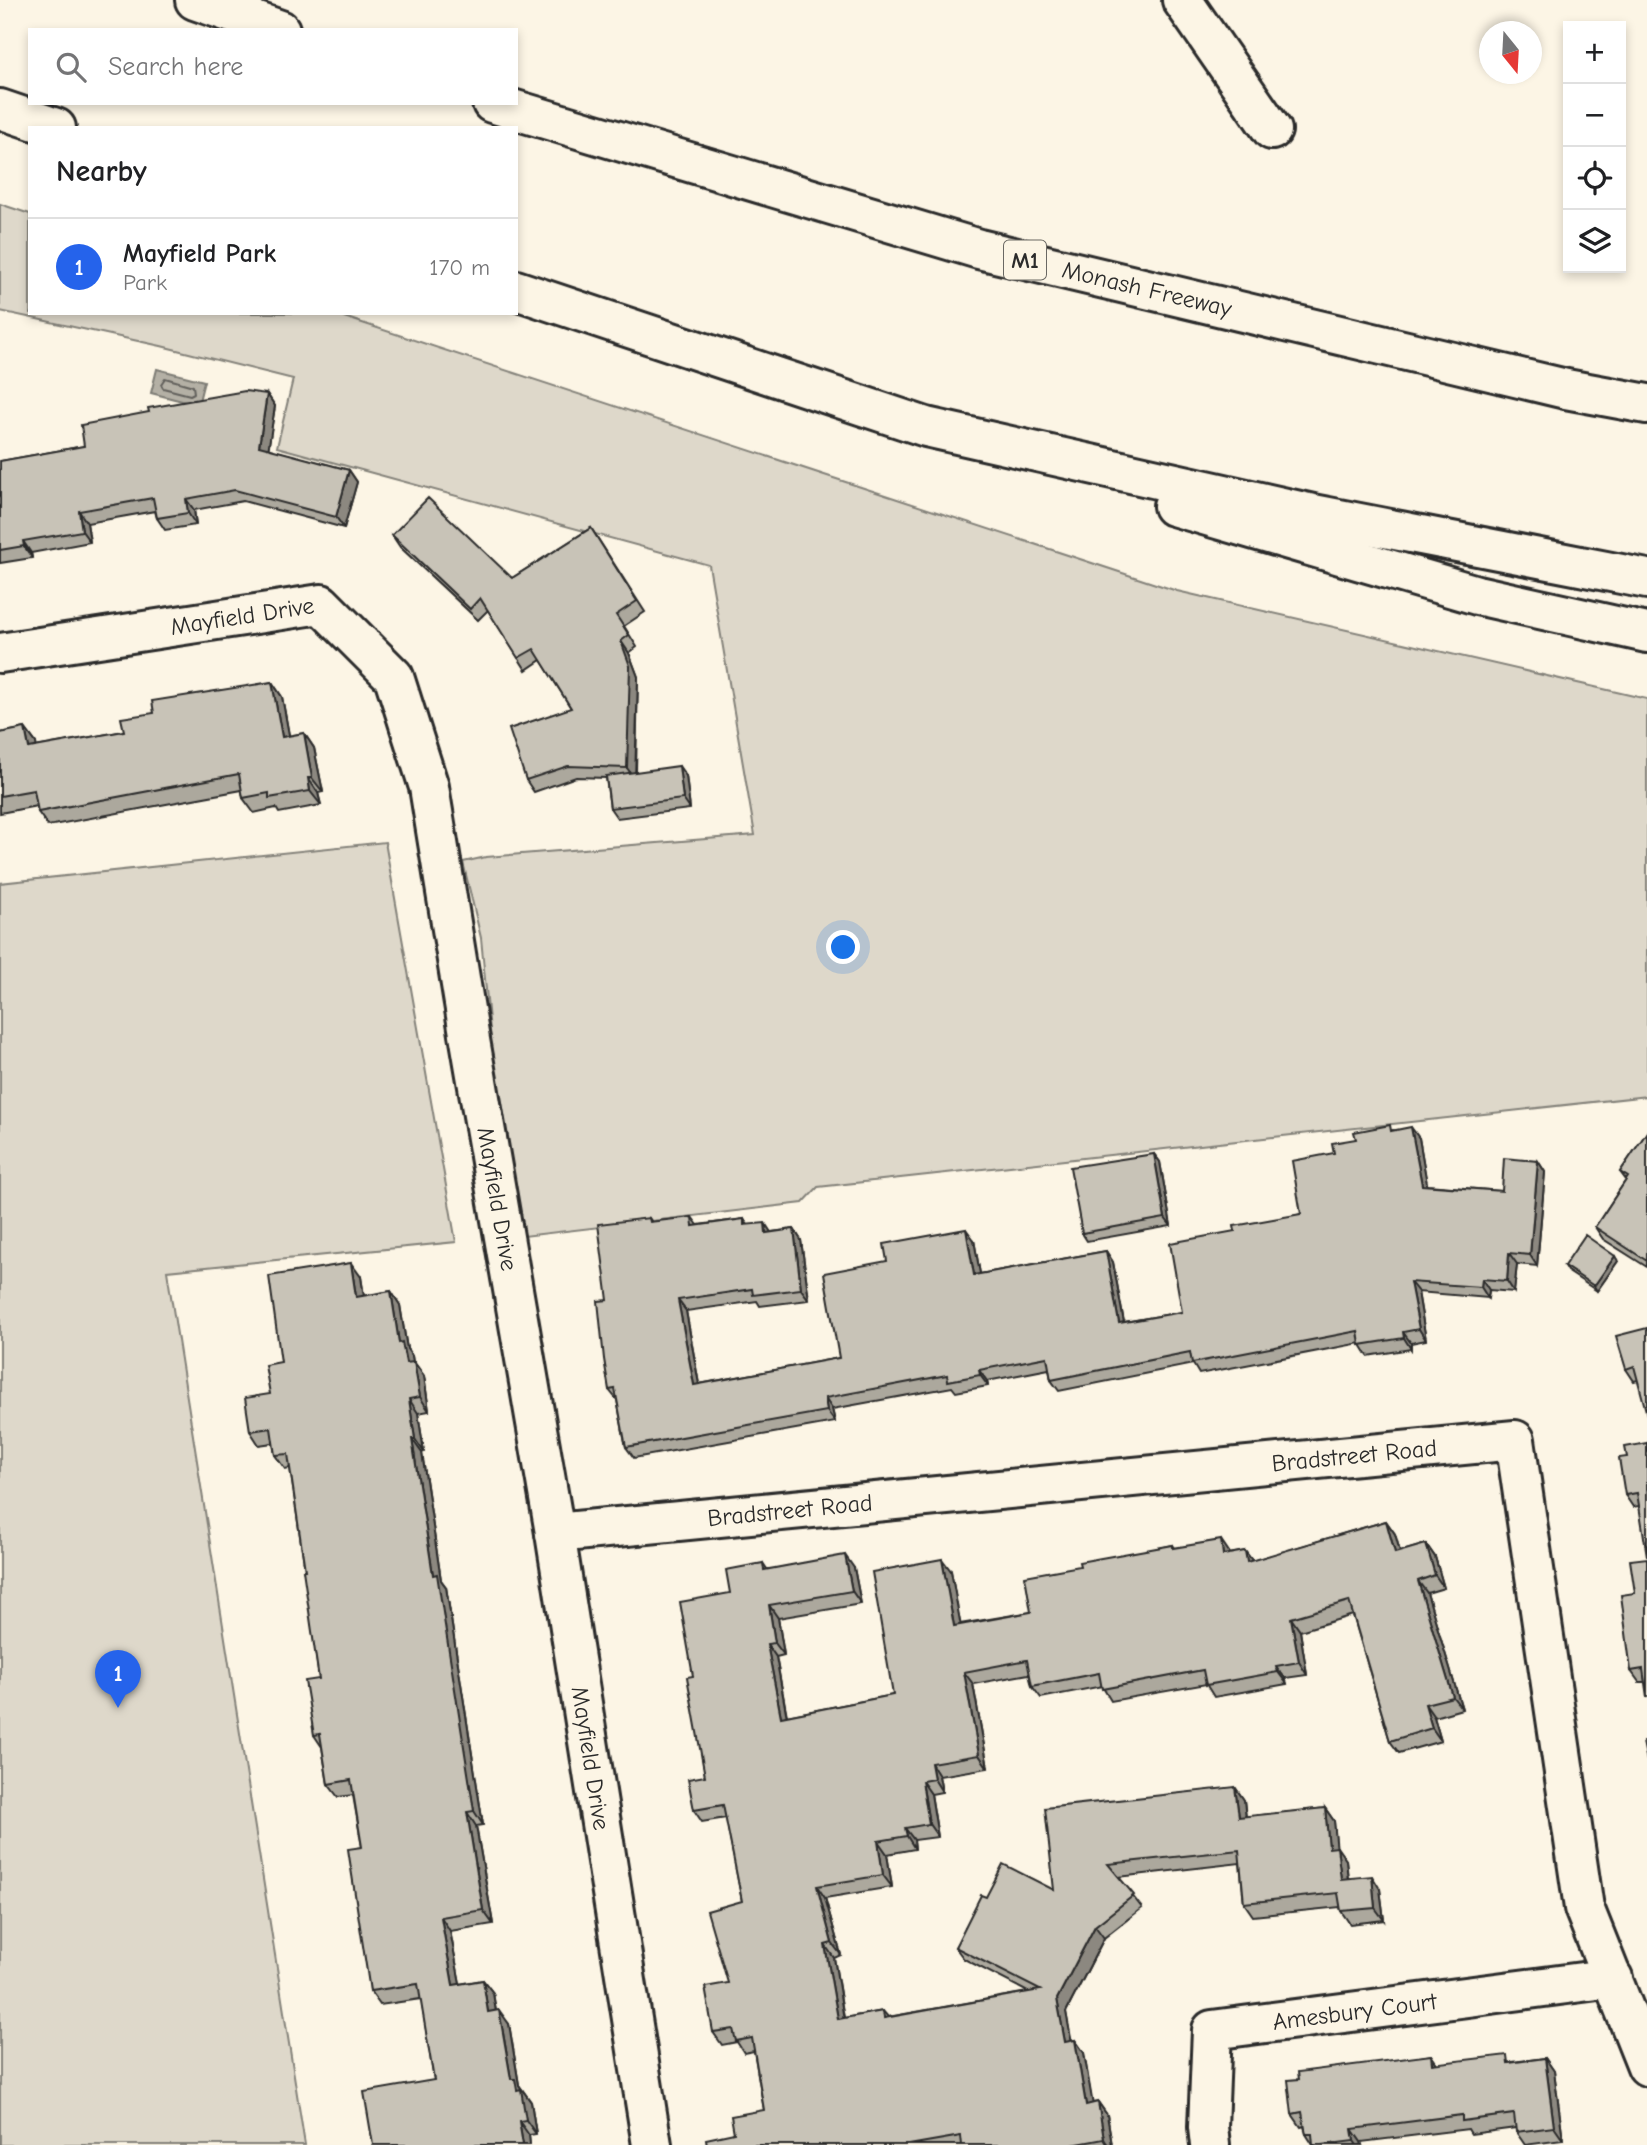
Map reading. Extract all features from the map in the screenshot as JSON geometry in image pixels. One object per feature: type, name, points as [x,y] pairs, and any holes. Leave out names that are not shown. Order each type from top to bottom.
[{"type":"main road","points":[[195,0],[274,28]]},
{"type":"main road","points":[[1182,0],[1272,130]]},
{"type":"main road","name":"Monash Freeway","points":[[499,105],[979,248],[1566,389],[1647,404]]},
{"type":"main road","points":[[0,109],[50,126]]},
{"type":"main road","points":[[518,291],[1209,518],[1477,595],[1647,633]]},
{"type":"main road","points":[[1566,389],[1647,394]]},
{"type":"main road","points":[[926,427],[1313,514],[1647,579]]},
{"type":"main road","name":"Mayfield Drive","points":[[0,653],[321,604],[394,677],[429,787],[555,1534],[652,2145]]},
{"type":"main road","name":"Bradstreet Road","points":[[555,1534],[1515,1440],[1584,1908],[1647,2066]]},
{"type":"main road","name":"Amesbury Court","points":[[1210,2145],[1208,2127],[1212,2030],[1613,1978]]},
{"type":"shaded area","points":[[0,204],[28,213],[28,315],[338,315],[1177,591],[1647,699],[1647,1096],[818,1187],[803,1203],[524,1236],[491,1041],[481,938],[463,862],[486,857],[755,835],[709,565],[277,447],[293,379],[161,346],[0,311]]},
{"type":"shaded area","points":[[385,842],[456,1242],[167,1271],[305,2145],[0,2145],[0,883]]},
{"type":"water","points":[[157,369],[204,381],[198,405],[151,393]]},
{"type":"building","points":[[245,391],[267,394],[259,446],[349,470],[336,517],[235,490],[186,499],[188,513],[157,518],[153,498],[79,511],[82,531],[23,541],[24,546],[0,550],[0,461],[84,446],[81,425],[149,412],[148,408]]},
{"type":"building","points":[[428,498],[512,578],[591,528],[637,601],[616,615],[629,635],[621,641],[630,666],[627,768],[568,766],[526,780],[509,729],[571,708],[534,649],[518,658],[480,598],[470,609],[392,535]]},
{"type":"building","points":[[272,682],[282,737],[304,733],[312,778],[308,778],[310,791],[269,798],[269,793],[243,798],[239,774],[38,812],[34,790],[0,796],[0,733],[25,728],[29,748],[124,731],[121,718],[154,713],[152,701]]},
{"type":"building","points":[[679,766],[683,799],[610,808],[606,776]]},
{"type":"building","points":[[1390,1125],[1391,1131],[1411,1127],[1422,1185],[1502,1191],[1504,1158],[1538,1161],[1530,1255],[1509,1253],[1507,1281],[1482,1279],[1481,1287],[1410,1282],[1419,1329],[1403,1332],[1404,1338],[1360,1345],[1358,1331],[1192,1363],[1190,1352],[1051,1380],[1047,1357],[979,1370],[980,1375],[948,1381],[947,1375],[825,1398],[827,1411],[626,1447],[615,1389],[609,1390],[604,1359],[598,1301],[608,1300],[598,1224],[649,1218],[650,1222],[692,1217],[693,1226],[744,1219],[744,1225],[765,1223],[766,1233],[794,1229],[801,1289],[753,1295],[752,1289],[678,1300],[694,1385],[839,1358],[824,1273],[887,1261],[884,1244],[966,1229],[974,1275],[1106,1251],[1119,1323],[1182,1312],[1170,1243],[1235,1231],[1234,1226],[1301,1214],[1292,1161],[1334,1153],[1332,1143],[1356,1139],[1354,1132]]},
{"type":"building","points":[[1647,1132],[1647,1261],[1595,1227],[1628,1177],[1620,1172]]},
{"type":"building","points":[[1154,1154],[1165,1218],[1082,1233],[1070,1167]]},
{"type":"building","points":[[1585,1235],[1615,1256],[1594,1286],[1564,1266]]},
{"type":"building","points":[[351,1263],[356,1297],[391,1291],[399,1343],[402,1342],[406,1363],[414,1362],[420,1397],[409,1399],[415,1439],[412,1439],[433,1575],[437,1574],[474,1811],[467,1812],[483,1910],[441,1917],[453,1985],[483,1980],[488,2012],[499,2010],[511,2079],[515,2079],[517,2090],[521,2089],[526,2120],[519,2121],[523,2145],[373,2145],[364,2092],[434,2080],[418,1984],[370,1991],[348,1849],[362,1847],[351,1780],[328,1784],[320,1734],[314,1735],[305,1681],[319,1679],[288,1454],[275,1455],[271,1428],[250,1431],[245,1398],[270,1394],[265,1365],[281,1362],[269,1276]]},
{"type":"building","points":[[1647,1328],[1647,1415],[1634,1366],[1626,1369],[1616,1336]]},
{"type":"building","points":[[1647,1443],[1647,1556],[1637,1493],[1625,1495],[1619,1458],[1627,1457],[1625,1447]]},
{"type":"building","points":[[1386,1521],[1395,1553],[1426,1544],[1435,1575],[1418,1581],[1453,1697],[1425,1704],[1432,1728],[1390,1741],[1349,1601],[1291,1618],[1299,1662],[1276,1666],[1278,1672],[1206,1685],[1203,1670],[1102,1689],[1099,1673],[1032,1686],[1027,1660],[964,1672],[979,1755],[931,1763],[934,1779],[922,1781],[929,1824],[905,1828],[907,1836],[878,1841],[883,1875],[817,1886],[832,1943],[825,1945],[838,2019],[883,2011],[884,2018],[1040,1990],[955,1947],[981,1895],[986,1897],[1003,1864],[1054,1890],[1045,1808],[1235,1787],[1239,1817],[1325,1808],[1329,1848],[1337,1847],[1341,1879],[1372,1876],[1375,1908],[1341,1911],[1338,1893],[1244,1903],[1239,1850],[1108,1864],[1134,1895],[1095,1926],[1057,1999],[1065,2042],[1075,2040],[1086,2105],[1098,2102],[1104,2139],[1072,2145],[962,2145],[961,2136],[909,2145],[707,2145],[706,2139],[734,2133],[731,2116],[764,2110],[752,2038],[736,2041],[733,2029],[713,2032],[705,1987],[728,1983],[707,1911],[742,1901],[723,1805],[694,1810],[688,1779],[705,1776],[687,1677],[693,1676],[680,1602],[730,1593],[726,1570],[763,1563],[764,1570],[845,1555],[852,1591],[769,1605],[775,1643],[767,1644],[781,1717],[893,1695],[872,1572],[942,1559],[954,1626],[1031,1612],[1025,1576],[1080,1566],[1079,1562],[1173,1545],[1173,1548],[1221,1540],[1223,1555],[1245,1551],[1247,1562]]},
{"type":"building","points":[[1647,1558],[1647,1697],[1643,1669],[1631,1671],[1621,1595],[1635,1593],[1630,1560]]},
{"type":"building","points":[[1647,1741],[1647,1761],[1643,1742]]},
{"type":"building","points":[[1431,2055],[1432,2064],[1507,2055],[1508,2063],[1545,2058],[1554,2127],[1516,2132],[1514,2114],[1462,2121],[1462,2115],[1352,2129],[1354,2141],[1313,2145],[1312,2134],[1306,2134],[1302,2112],[1292,2114],[1288,2080],[1299,2079],[1298,2072]]},
{"type":"place","name":"Mayfield Park","points":[[118,1708]]}]
